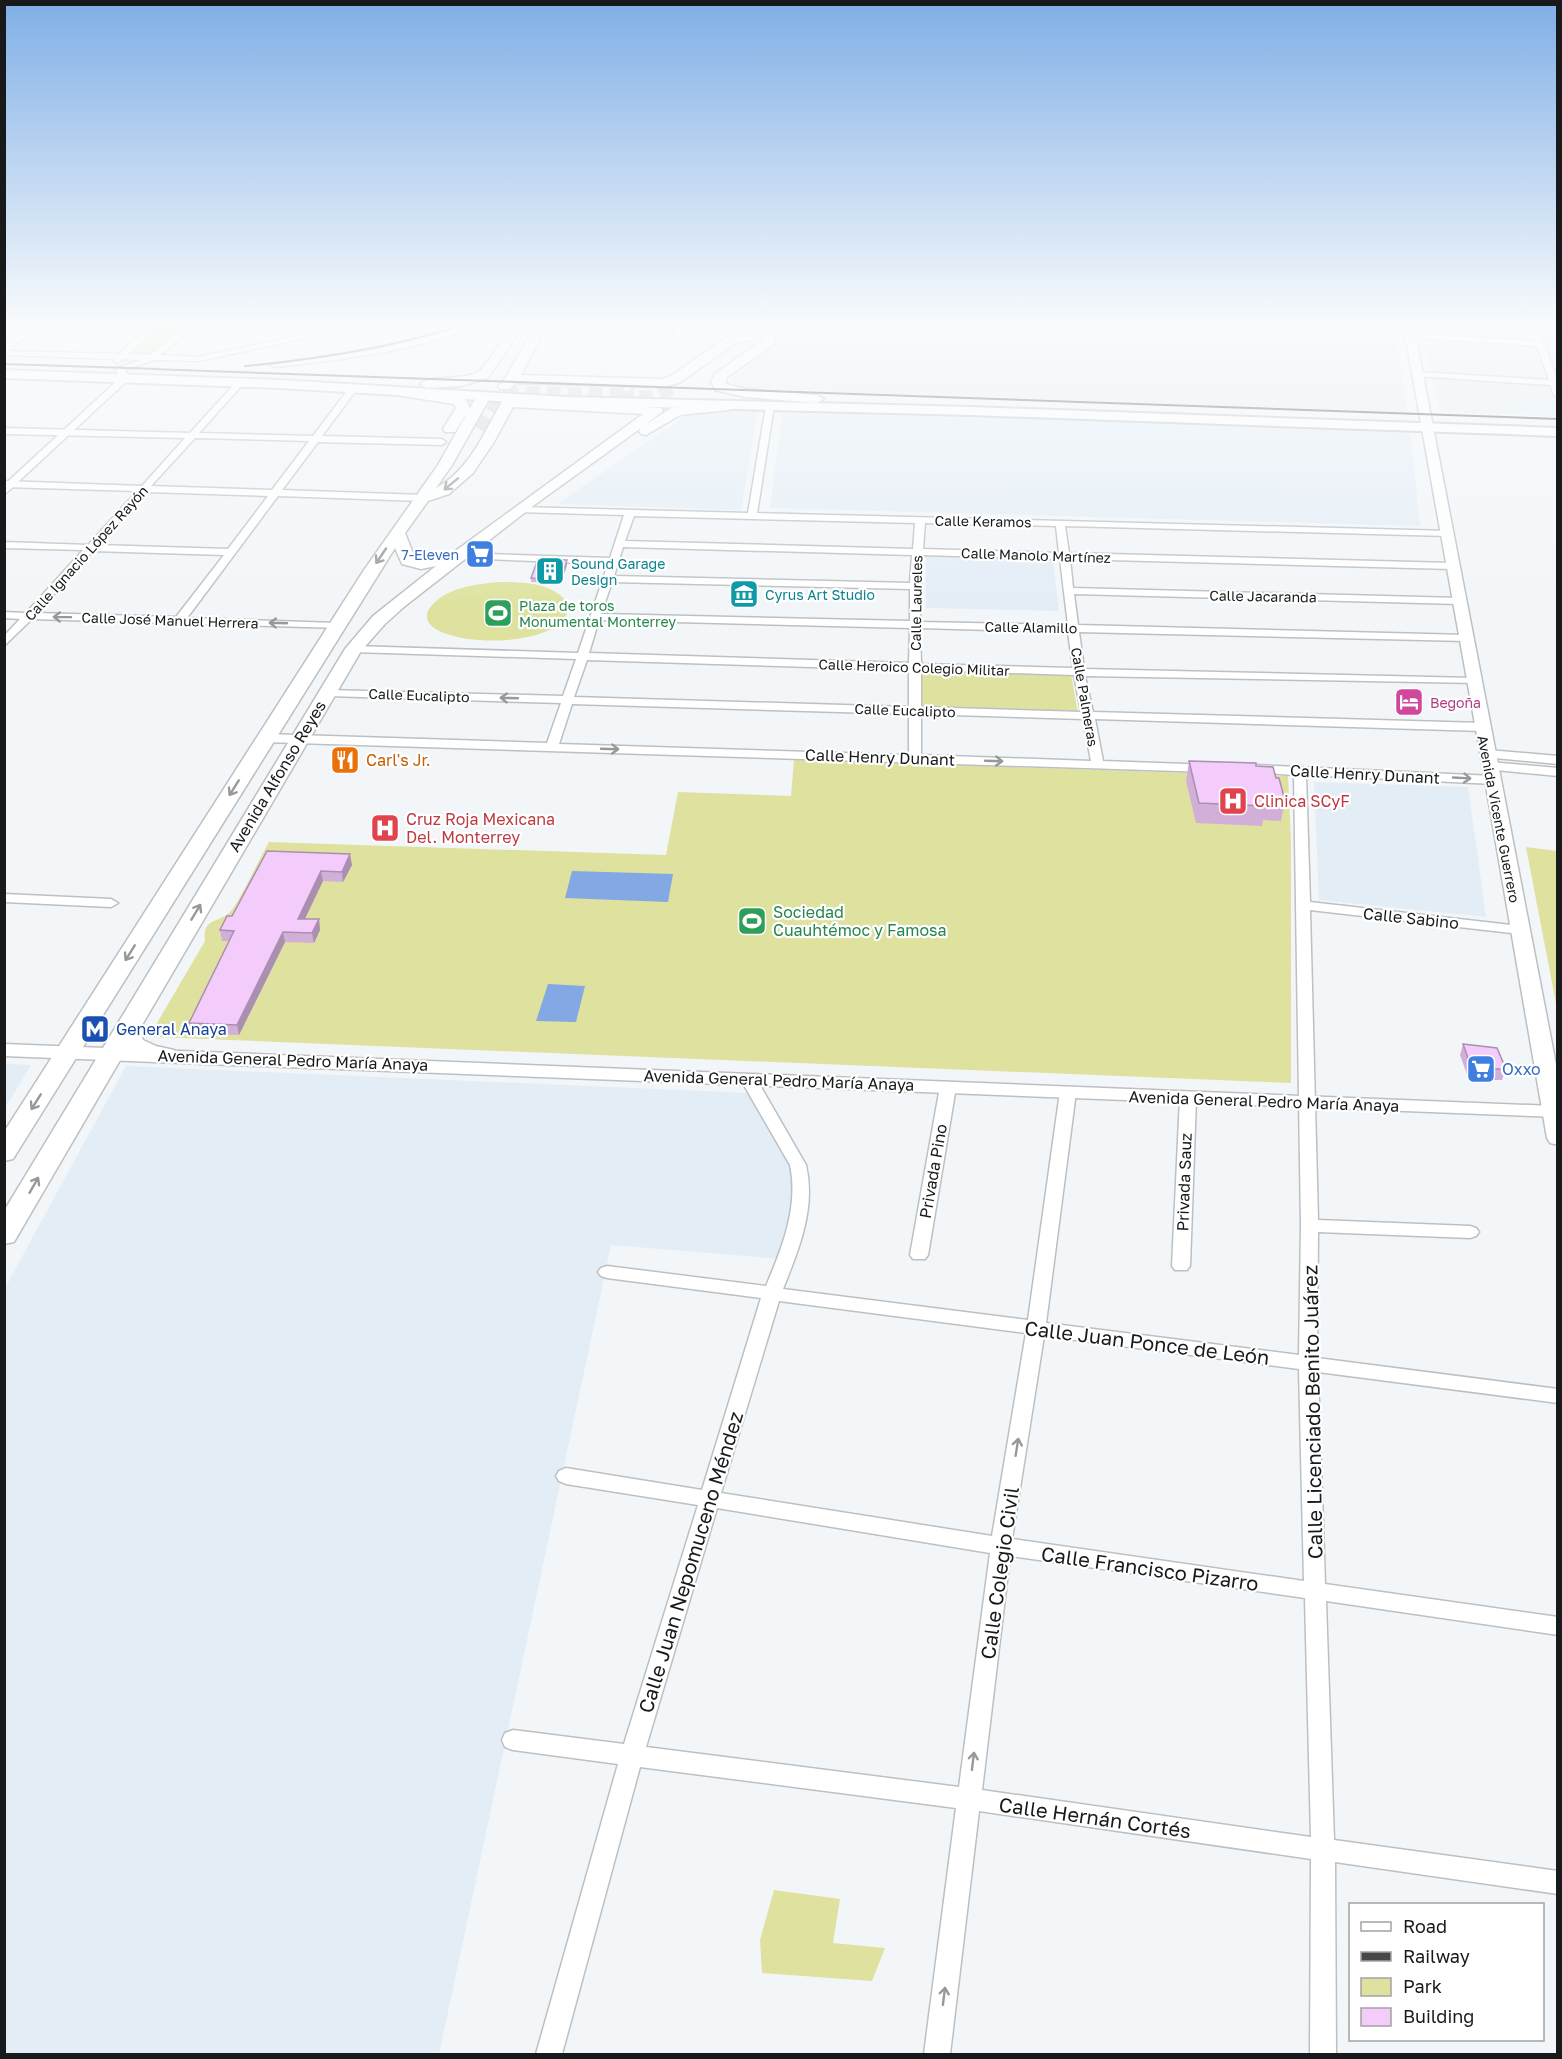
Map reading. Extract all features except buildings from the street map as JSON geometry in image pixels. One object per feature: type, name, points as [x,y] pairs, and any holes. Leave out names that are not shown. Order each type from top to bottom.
[{"type":"highway","points":[[457,419],[412,493],[422,498],[442,491],[472,467],[493,419]]},
{"type":"highway","points":[[445,465],[466,419]]},
{"type":"highway","name":"Avenida Alfonso Reyes","points":[[4,1235],[354,649],[386,614],[637,419]]},
{"type":"highway","points":[[526,505],[583,477],[663,419]]},
{"type":"highway","points":[[445,465],[465,452],[481,430]]},
{"type":"highway","name":"Avenida Alfonso Reyes","points":[[4,1153],[336,626],[397,532],[445,465]]},
{"type":"highway","points":[[397,532],[406,558],[411,562],[429,563],[460,555]]},
{"type":"highway","points":[[131,1019],[128,1031],[133,1044],[150,1053],[165,1055]]},
{"type":"main road","points":[[1278,419],[1557,425]]},
{"type":"main road","points":[[1327,419],[1557,432]]},
{"type":"main road","name":"Avenida Vicente Guerrero","points":[[1425,419],[1520,930],[1550,1058],[1552,1112],[1557,1138]]},
{"type":"street","points":[[7,487],[79,419]]},
{"type":"street","name":"Calle Ignacio López Rayón","points":[[4,643],[209,419]]},
{"type":"street","points":[[180,620],[331,419]]},
{"type":"street","points":[[752,515],[768,419]]},
{"type":"street","points":[[4,431],[442,442]]},
{"type":"street","points":[[7,487],[145,488],[422,498]]},
{"type":"street","name":"Calle Keramos","points":[[526,505],[630,512],[1447,533]]},
{"type":"street","points":[[552,747],[630,512]]},
{"type":"street","name":"Calle Laureles","points":[[915,759],[915,586],[920,520]]},
{"type":"street","name":"Calle Palmeras","points":[[1060,523],[1078,672],[1098,764]]},
{"type":"street","name":"Calle Manolo Martínez","points":[[620,544],[1452,566]]},
{"type":"street","points":[[4,545],[232,552]]},
{"type":"street","points":[[460,555],[614,561]]},
{"type":"street","points":[[608,579],[915,586]]},
{"type":"street","name":"Calle Jacaranda","points":[[1068,591],[1459,601]]},
{"type":"street","name":"Calle José Manuel Herrera","points":[[4,615],[336,626]]},
{"type":"street","name":"Calle Alamillo","points":[[596,617],[1466,638]]},
{"type":"street","name":"Calle Heroico Colegio Militar","points":[[354,649],[1078,672],[1473,681]]},
{"type":"street","name":"Calle Eucalipto","points":[[328,693],[1482,727]]},
{"type":"street","name":"Calle Henry Dunant","points":[[266,738],[1216,768]]},
{"type":"street","points":[[1491,767],[1557,760]]},
{"type":"street","points":[[1491,767],[1557,772]]},
{"type":"street","name":"Calle Henry Dunant","points":[[1240,769],[1491,767]]},
{"type":"street","name":"Calle Licenciado Benito Juárez","points":[[1300,770],[1305,1102],[1310,1226],[1308,1363],[1323,1851],[1323,2055]]},
{"type":"street","points":[[4,898],[111,903]]},
{"type":"street","name":"Calle Sabino","points":[[1302,905],[1520,930]]},
{"type":"street","name":"Avenida General Pedro María Anaya","points":[[4,1050],[1552,1112]]},
{"type":"street","name":"Calle Juan Nepomuceno Méndez","points":[[549,2055],[632,1755],[772,1293],[786,1259],[799,1208],[802,1180],[798,1165],[749,1080]]},
{"type":"street","name":"Privada Pino","points":[[919,1255],[948,1087]]},
{"type":"street","name":"Calle Colegio Civil","points":[[937,2055],[1001,1546],[1036,1328],[1068,1092]]},
{"type":"street","name":"Privada Sauz","points":[[1181,1266],[1188,1098]]},
{"type":"street","points":[[1310,1226],[1470,1232]]},
{"type":"street","name":"Calle Juan Ponce de León","points":[[607,1272],[1557,1396]]},
{"type":"street","name":"Calle Francisco Pizarro","points":[[566,1476],[1001,1546],[1557,1626]]},
{"type":"street","name":"Calle Hernán Cortés","points":[[513,1740],[968,1799],[1557,1883]]},
{"type":"shaded area","points":[[681,419],[756,419],[741,510],[557,504]]},
{"type":"shaded area","points":[[782,419],[1099,419],[1410,429],[1420,526],[770,508]]},
{"type":"shaded area","points":[[926,556],[1053,559],[1059,611],[926,608]]},
{"type":"shaded area","points":[[1314,782],[1468,787],[1486,917],[1319,900]]},
{"type":"shaded area","points":[[4,1064],[31,1065],[5,1108]]},
{"type":"shaded area","points":[[126,1066],[747,1093],[799,1175],[781,1259],[611,1245],[439,2054],[5,2054],[5,1288]]},
{"type":"green space","name":"Plaza de toros Monumental Monterrey","points":[[499,582],[533,584],[550,589],[566,601],[567,614],[548,631],[525,638],[472,640],[449,635],[433,627],[427,616],[434,603],[440,598],[473,585]]},
{"type":"green space","points":[[920,668],[1071,674],[1078,713],[918,708]]},
{"type":"green space","name":"Sociedad Cuauhtémoc y Famosa","points":[[794,760],[1288,776],[1291,840],[1291,1083],[150,1035],[205,941],[206,928],[234,908],[269,842],[666,855],[678,792],[791,796]]},
{"type":"green space","points":[[1526,847],[1557,851],[1557,1009]]},
{"type":"green space","points":[[774,1890],[840,1899],[833,1943],[885,1948],[872,1981],[762,1973],[760,1940]]},
{"type":"water","points":[[572,871],[673,874],[668,902],[565,898]]},
{"type":"water","points":[[548,984],[585,986],[576,1022],[536,1021]]},
{"type":"tunnel","points":[[481,430],[488,419]]},
{"type":"place","name":"7-Eleven","points":[[480,554]]},
{"type":"place","name":"Sound Garage Design","points":[[550,571]]},
{"type":"place","name":"Cyrus Art Studio","points":[[744,594]]},
{"type":"place","name":"Plaza de toros Monumental Monterrey","points":[[498,613]]},
{"type":"place","name":"Begoña","points":[[1409,702]]},
{"type":"place","name":"Carl's Jr.","points":[[345,760]]},
{"type":"place","name":"Clinica SCyF","points":[[1233,801]]},
{"type":"place","name":"Cruz Roja Mexicana Del. Monterrey","points":[[385,828]]},
{"type":"place","name":"Sociedad Cuauhtémoc y Famosa","points":[[752,921]]},
{"type":"place","name":"General Anaya","points":[[95,1029]]},
{"type":"place","name":"Oxxo","points":[[1481,1069]]}]
